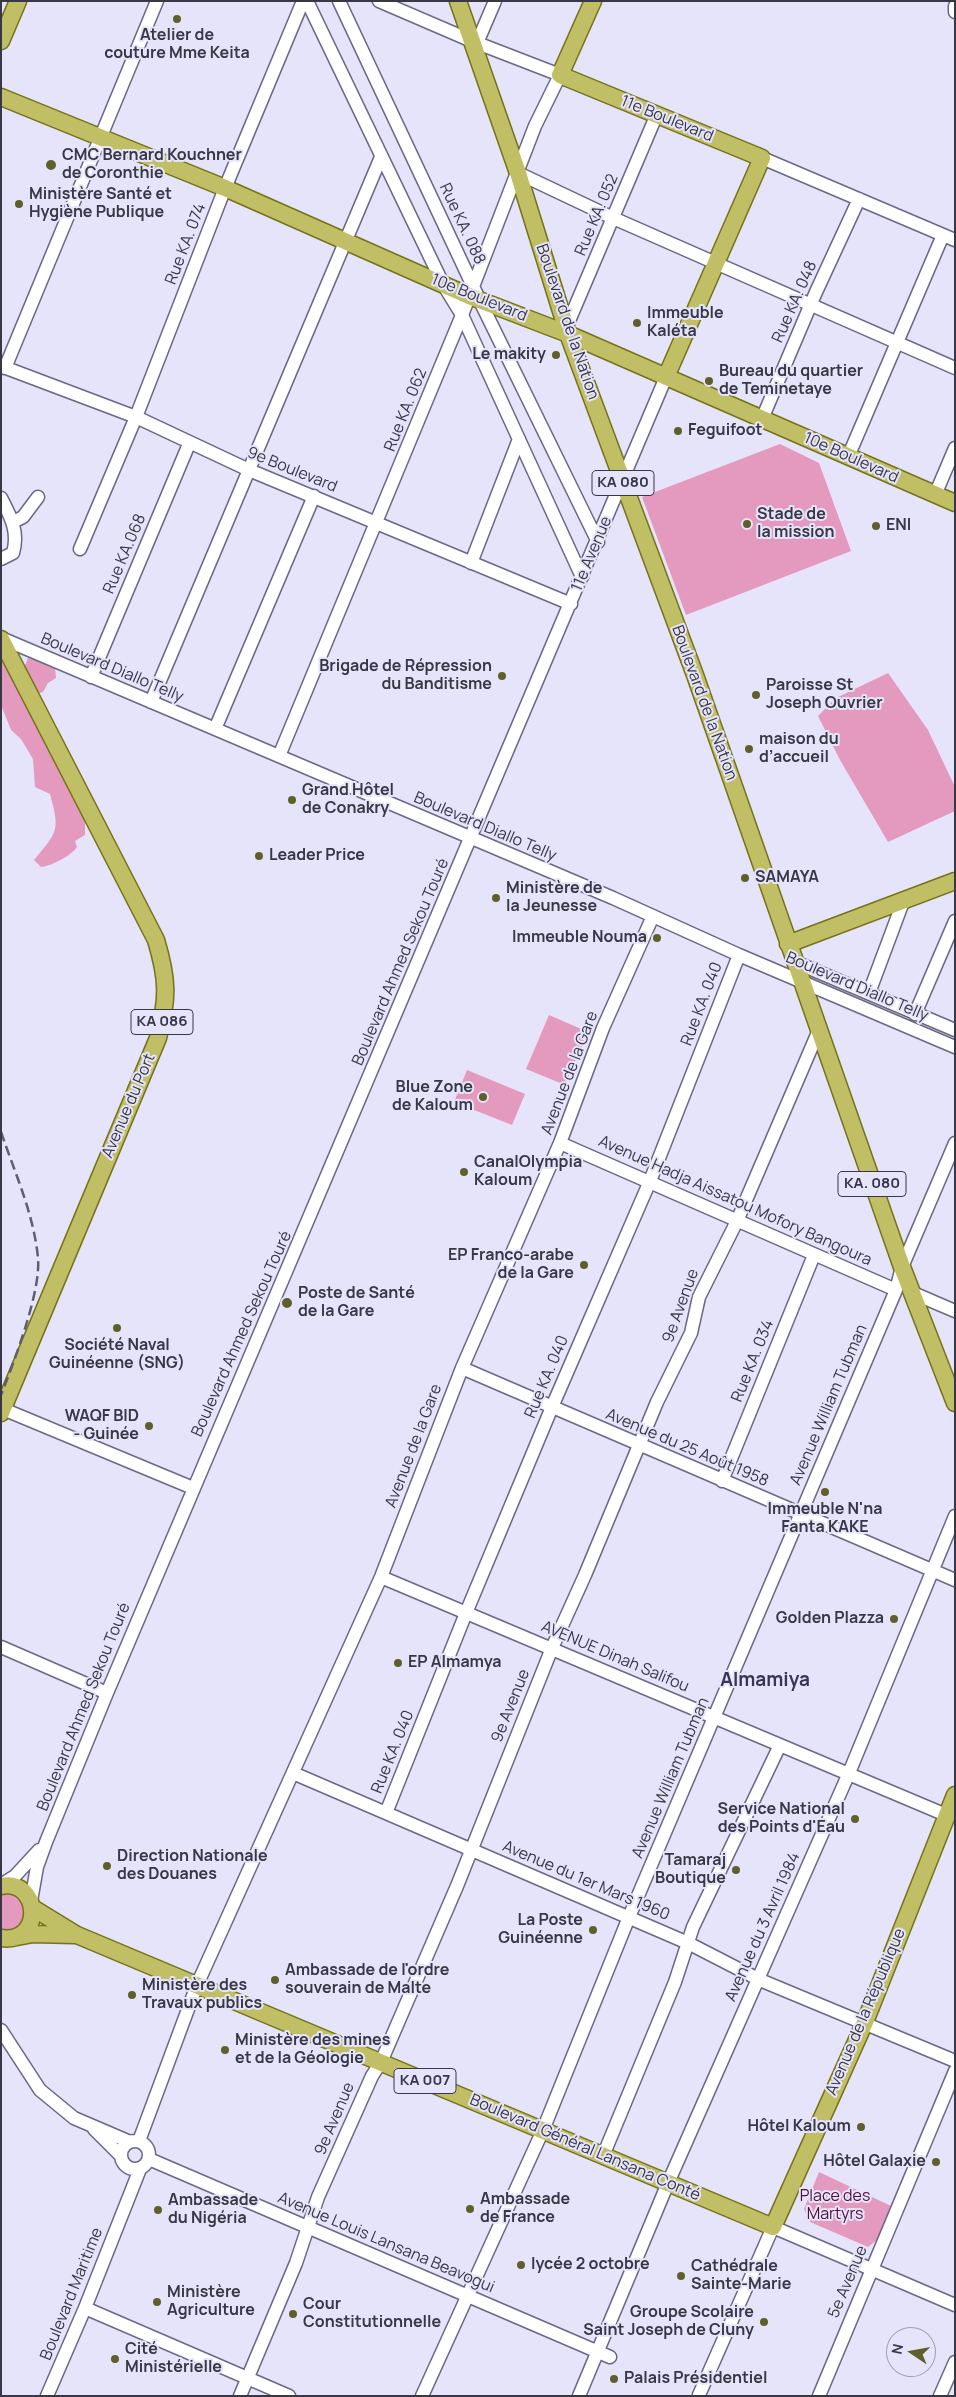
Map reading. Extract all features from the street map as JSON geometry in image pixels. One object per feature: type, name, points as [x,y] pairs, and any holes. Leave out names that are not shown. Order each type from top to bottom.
[{"type":"main road","points":[[1,41],[18,1]]},
{"type":"main road","name":"Boulevard de la Nation","points":[[458,1],[475,42],[567,331],[695,675],[902,1267],[955,1403]]},
{"type":"main road","points":[[560,75],[593,1]]},
{"type":"main road","name":"11e Boulevard","points":[[560,75],[762,158]]},
{"type":"main road","name":"10e Boulevard","points":[[1,97],[225,188],[443,284],[474,294],[567,331],[666,377],[955,503]]},
{"type":"main road","name":"11e Avenue","points":[[666,377],[762,158]]},
{"type":"main road","name":"Avenue du Port","points":[[1,639],[156,940],[166,989],[166,1005],[158,1038],[2,1411]]},
{"type":"main road","points":[[788,944],[955,881]]},
{"type":"main road","name":"Avenue de la République","points":[[773,2227],[865,2022],[951,1817],[955,1795]]},
{"type":"main road","name":"Boulevard Général Lansana Conté","points":[[1,1886],[13,1886],[21,1890],[32,1904],[76,1935],[773,2227]]},
{"type":"main road","points":[[9,1938],[30,1925],[32,1904]]},
{"type":"main road","name":"Boulevard Général Lansana Conté","points":[[9,1938],[40,1934],[76,1935]]},
{"type":"street","points":[[3,367],[102,138],[157,1]]},
{"type":"street","name":"Rue KA. 074","points":[[80,549],[136,417],[225,188],[303,1]]},
{"type":"street","points":[[307,1],[443,284],[462,314],[582,578]]},
{"type":"street","name":"Rue KA. 088","points":[[339,1],[474,294],[598,542]]},
{"type":"street","name":"11e Boulevard","points":[[379,1],[475,42],[560,75]]},
{"type":"street","points":[[475,42],[495,1]]},
{"type":"street","points":[[955,6],[955,12]]},
{"type":"street","name":"Rue KA. 062","points":[[279,756],[377,524],[462,314],[474,294],[535,126],[560,75]]},
{"type":"street","name":"Rue KA. 052","points":[[567,331],[657,114]]},
{"type":"street","points":[[151,702],[381,157]]},
{"type":"street","name":"11e Boulevard","points":[[762,158],[949,237]]},
{"type":"street","points":[[518,173],[716,264],[955,368]]},
{"type":"street","name":"Rue KA. 048","points":[[762,419],[810,305],[859,199]]},
{"type":"street","points":[[848,457],[897,343],[949,237]]},
{"type":"street","name":"9e Boulevard","points":[[3,367],[136,417],[189,444],[249,470],[571,604]]},
{"type":"street","name":"11e Avenue","points":[[471,840],[666,377]]},
{"type":"street","points":[[471,563],[520,439]]},
{"type":"street","name":"Rue KA.068","points":[[91,677],[189,444]]},
{"type":"street","points":[[935,495],[955,448]]},
{"type":"street","points":[[215,729],[314,496]]},
{"type":"street","points":[[1,498],[13,522],[17,540],[13,553],[1,559]]},
{"type":"street","points":[[13,522],[23,517],[38,498]]},
{"type":"street","name":"Boulevard Diallo Telly","points":[[1,639],[279,756],[955,1047]]},
{"type":"street","name":"Boulevard Ahmed Sekou Touré","points":[[32,1904],[37,1867],[107,1693],[471,840]]},
{"type":"street","points":[[869,994],[903,902]]},
{"type":"street","name":"Avenue de la Gare","points":[[134,2142],[198,1985],[381,1577],[462,1368],[560,1143],[603,1028],[653,916]]},
{"type":"street","points":[[915,1014],[955,921]]},
{"type":"street","name":"Rue KA. 040","points":[[386,1813],[466,1612],[650,1181],[739,955]]},
{"type":"street","name":"Boulevard Diallo Telly","points":[[795,962],[955,1030]]},
{"type":"street","name":"9e Avenue","points":[[240,2396],[309,2228],[318,2197],[372,2076],[381,2062],[472,1850],[552,1648],[640,1446],[657,1402],[690,1333],[699,1297],[737,1221],[819,1030]]},
{"type":"street","name":"Avenue Hadja Aissatou Mofory Bangoura","points":[[560,1143],[896,1290]]},
{"type":"street","name":"Avenue William Tubman","points":[[422,2396],[543,2130],[629,1917],[896,1290],[902,1267],[955,1143]]},
{"type":"street","name":"Rue KA. 034","points":[[722,1481],[814,1255]]},
{"type":"street","points":[[913,1293],[955,1311]]},
{"type":"street","name":"Avenue du 25 Août 1958","points":[[462,1368],[955,1580]]},
{"type":"street","points":[[2,1411],[193,1488]]},
{"type":"street","name":"Avenue du 3 Avril 1984","points":[[579,2396],[668,2183],[849,1773],[955,1516]]},
{"type":"street","name":"AVENUE Dinah Salifou","points":[[381,1577],[951,1817]]},
{"type":"street","points":[[1,1647],[107,1693]]},
{"type":"street","points":[[603,2156],[675,1982],[693,1927],[780,1745]]},
{"type":"street","name":"Avenue du 1er Mars 1960","points":[[292,1773],[688,1943],[758,1979],[955,2061]]},
{"type":"street","name":"Boulevard Ahmed Sekou Touré","points":[[1,1886],[15,1876],[46,1842]]},
{"type":"street","points":[[1,2030],[40,2090],[74,2118],[92,2127],[134,2142],[148,2150],[144,2164],[131,2169],[92,2127]]},
{"type":"street","name":"5e Avenue","points":[[819,2396],[870,2270],[955,2071]]},
{"type":"street","points":[[122,2160],[123,2147],[134,2142]]},
{"type":"street","name":"Boulevard Maritime","points":[[122,2160],[126,2204]]},
{"type":"street","name":"Avenue Louis Lansana Beavogui","points":[[144,2164],[309,2228],[610,2357]]},
{"type":"street","name":"Boulevard Maritime","points":[[47,2396],[144,2164]]},
{"type":"street","points":[[699,2395],[773,2227]]},
{"type":"street","name":"Boulevard Général Lansana Conté","points":[[773,2227],[955,2305]]},
{"type":"street","points":[[85,2308],[289,2396]]},
{"type":"street","points":[[940,2396],[955,2362]]},
{"type":"green space","name":"Stade de la mission","points":[[780,444],[819,463],[851,551],[686,615],[642,497]]},
{"type":"green space","points":[[1,646],[24,668],[28,658],[41,661],[55,668],[56,678],[48,683],[43,692],[36,694],[85,814],[85,835],[75,841],[77,847],[66,857],[41,867],[34,860],[48,843],[55,830],[55,816],[50,794],[35,787],[33,759],[21,739],[11,730],[1,705]]},
{"type":"green space","points":[[888,673],[928,730],[955,787],[955,811],[888,842],[840,760],[818,716],[836,698]]},
{"type":"green space","points":[[549,1015],[588,1032],[565,1085],[526,1069]]},
{"type":"green space","points":[[467,1070],[525,1094],[512,1125],[454,1102]]},
{"type":"green space","points":[[1,1893],[18,1895],[26,1905],[23,1923],[12,1930],[1,1930]]},
{"type":"green space","name":"Place des Martyrs","points":[[819,2172],[891,2206],[877,2240],[868,2247],[810,2222],[804,2209]]},
{"type":"railway","points":[[1,1132],[28,1210],[38,1258],[38,1272],[31,1308],[1,1395]]},
{"type":"place","name":"Atelier de couture Mme Keita","points":[[177,19]]},
{"type":"place","name":"CMC Bernard Kouchner de Coronthie","points":[[51,165]]},
{"type":"place","name":"Ministère Santé et Hygiène Publique","points":[[19,204]]},
{"type":"place","name":"Immeuble Kaléta","points":[[637,323]]},
{"type":"place","name":"Le makity","points":[[556,355]]},
{"type":"place","name":"Bureau du quartier de Teminetaye","points":[[709,381]]},
{"type":"place","name":"Feguifoot","points":[[678,431]]},
{"type":"place","name":"Stade de la mission","points":[[747,524]]},
{"type":"place","name":"ENI","points":[[876,526]]},
{"type":"place","name":"Brigade de Répression du Banditisme","points":[[502,676]]},
{"type":"place","name":"Paroisse St Joseph Ouvrier","points":[[756,695]]},
{"type":"place","name":"maison du d’accueil","points":[[749,749]]},
{"type":"place","name":"Grand Hôtel de Conakry","points":[[292,800]]},
{"type":"place","name":"Leader Price","points":[[259,856]]},
{"type":"place","name":"SAMAYA","points":[[745,878]]},
{"type":"place","name":"Ministère de la Jeunesse","points":[[496,898]]},
{"type":"place","name":"Immeuble Nouma","points":[[657,938]]},
{"type":"place","name":"Blue Zone de Kaloum","points":[[483,1097]]},
{"type":"place","name":"CanalOlympia Kaloum","points":[[464,1172]]},
{"type":"place","name":"EP Franco-arabe de la Gare","points":[[584,1265]]},
{"type":"place","name":"Poste de Santé de la Gare","points":[[287,1303]]},
{"type":"place","name":"Société Naval Guinéenne (SNG)","points":[[117,1328]]},
{"type":"place","name":"WAQF BID - Guinée","points":[[149,1426]]},
{"type":"place","name":"Immeuble N'na Fanta KAKE","points":[[825,1492]]},
{"type":"place","name":"Golden Plazza","points":[[894,1619]]},
{"type":"place","name":"EP Almamya","points":[[398,1663]]},
{"type":"place","name":"Service National des Points d'Eau","points":[[855,1819]]},
{"type":"place","name":"Direction Nationale des Douanes","points":[[107,1866]]},
{"type":"place","name":"Tamaraj Boutique","points":[[736,1870]]},
{"type":"place","name":"La Poste Guinéenne","points":[[593,1930]]},
{"type":"place","name":"Ambassade de l'ordre souverain de Malte","points":[[275,1980]]},
{"type":"place","name":"Ministère des Travaux publics","points":[[132,1995]]},
{"type":"place","name":"Ministère des mines et de la Géologie","points":[[225,2050]]},
{"type":"place","name":"Hôtel Kaloum","points":[[861,2127]]},
{"type":"place","name":"Hôtel Galaxie","points":[[936,2162]]},
{"type":"place","name":"Ambassade de France","points":[[470,2209]]},
{"type":"place","name":"Ambassade du Nigéria","points":[[158,2210]]},
{"type":"place","name":"lycée 2 octobre","points":[[521,2265]]},
{"type":"place","name":"Cathédrale Sainte-Marie","points":[[681,2276]]},
{"type":"place","name":"Ministère Agriculture","points":[[157,2302]]},
{"type":"place","name":"Cour Constitutionnelle","points":[[293,2314]]},
{"type":"place","name":"Groupe Scolaire Saint Joseph de Cluny","points":[[764,2322]]},
{"type":"place","name":"Cité Ministérielle","points":[[115,2359]]},
{"type":"place","name":"Palais Présidentiel","points":[[614,2379]]},
{"type":"district","name":"Almamiya","points":[[765,1681]]}]
